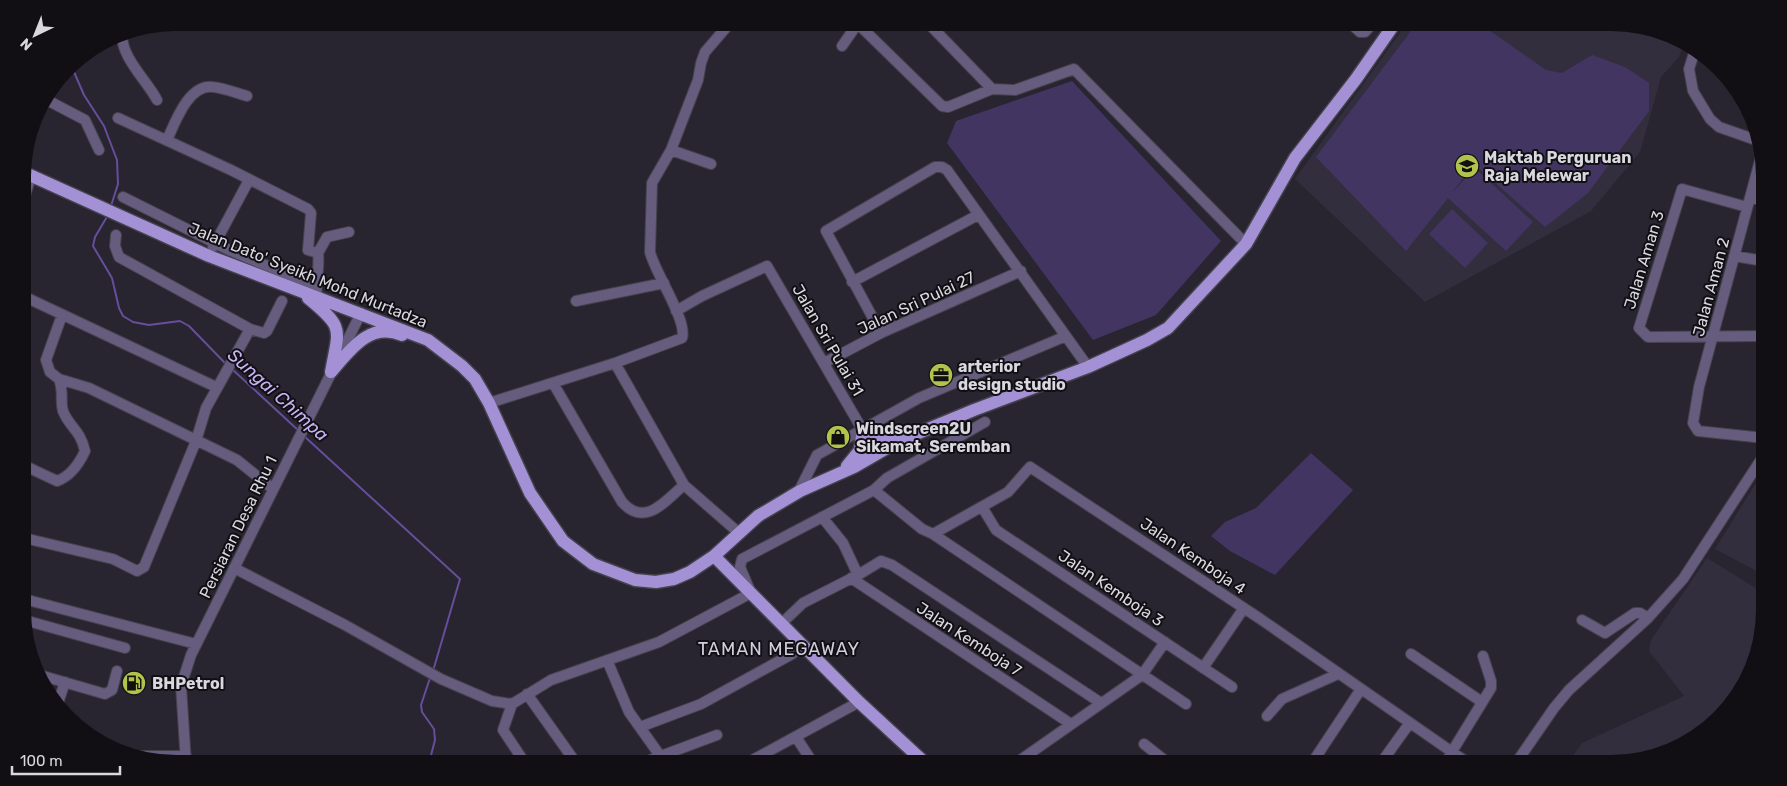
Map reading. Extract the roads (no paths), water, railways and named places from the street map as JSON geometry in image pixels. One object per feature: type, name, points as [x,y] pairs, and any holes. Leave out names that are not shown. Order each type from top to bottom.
[{"type":"main road","name":"Jalan Dato' Syeikh Mohd Murtadza","points":[[32,176],[209,256],[301,292],[316,292],[361,313],[428,340],[462,366],[475,379],[489,403],[530,493],[563,541],[581,557],[613,573],[635,580],[656,582],[674,579],[690,572],[714,556],[758,516],[798,493],[899,441],[955,417],[1088,367],[1147,340],[1168,328],[1246,244],[1295,158],[1356,79],[1389,31]]},
{"type":"main road","points":[[301,292],[326,313],[334,322],[339,334],[332,372]]},
{"type":"main road","points":[[332,372],[363,338],[377,332],[394,331],[424,344],[462,366]]},
{"type":"main road","points":[[842,472],[860,450],[863,429],[881,438],[899,441]]},
{"type":"main road","points":[[737,534],[727,556],[737,579]]},
{"type":"main road","points":[[714,556],[911,754]]},
{"type":"main road","points":[[690,572],[718,569],[737,579]]},
{"type":"street","points":[[937,31],[992,89]]},
{"type":"street","points":[[489,403],[615,363],[682,338],[682,329],[676,311],[650,252],[652,183],[671,150],[698,80],[705,52],[722,32]]},
{"type":"street","points":[[842,46],[851,32]]},
{"type":"street","points":[[866,32],[942,106],[948,107],[992,89],[1015,90],[1074,69],[1246,244]]},
{"type":"street","points":[[123,41],[124,52],[148,84],[157,100]]},
{"type":"street","points":[[1693,57],[1689,69],[1693,91],[1710,119],[1719,127],[1751,138]]},
{"type":"street","points":[[167,140],[181,111],[195,92],[210,86],[247,96]]},
{"type":"street","points":[[52,103],[85,120],[99,150]]},
{"type":"street","points":[[118,118],[308,209],[311,213],[308,250],[318,253]]},
{"type":"street","points":[[671,150],[711,164]]},
{"type":"street","points":[[882,333],[852,282],[826,231],[935,167],[942,167],[947,170],[1088,367]]},
{"type":"street","name":"Jalan Aman 2","points":[[1756,177],[1699,387],[1693,423],[1694,428],[1756,437]]},
{"type":"street","points":[[209,256],[249,180]]},
{"type":"street","name":"Jalan Aman 3","points":[[1714,337],[1648,338],[1639,328],[1682,189],[1747,207]]},
{"type":"street","points":[[123,197],[316,292],[318,253],[327,237],[349,232]]},
{"type":"street","points":[[1751,197],[1756,199]]},
{"type":"street","points":[[852,282],[978,214]]},
{"type":"street","points":[[116,235],[114,246],[119,257],[250,330],[264,333],[268,331],[282,301]]},
{"type":"street","points":[[1734,256],[1756,260]]},
{"type":"street","name":"Jalan Sri Pulai 31","points":[[676,311],[702,296],[767,266],[876,453]]},
{"type":"street","name":"Jalan Sri Pulai 27","points":[[824,363],[882,333],[1021,272]]},
{"type":"street","points":[[576,301],[664,283]]},
{"type":"street","points":[[32,300],[216,388]]},
{"type":"street","name":"Persiaran Desa Rhu 1","points":[[186,755],[181,686],[196,644],[361,313]]},
{"type":"street","points":[[31,469],[57,481],[64,479],[80,462],[84,450],[79,433],[62,410],[63,390],[58,379],[50,372],[46,360],[62,315]]},
{"type":"street","points":[[31,540],[113,559],[134,570],[140,570],[146,563],[196,441],[206,408],[250,330]]},
{"type":"street","points":[[798,493],[817,455],[919,398],[1066,336]]},
{"type":"street","points":[[1714,337],[1756,336]]},
{"type":"street","points":[[615,363],[684,485],[737,534]]},
{"type":"street","points":[[58,379],[89,388],[237,460],[273,489]]},
{"type":"street","points":[[553,383],[628,509],[636,514],[644,514],[654,510],[684,485]]},
{"type":"street","points":[[955,417],[958,438]]},
{"type":"street","points":[[520,755],[503,730],[512,704],[551,680],[659,642],[751,593],[740,567],[742,559],[874,490],[887,478],[985,422]]},
{"type":"street","name":"Jalan Kemboja 4","points":[[982,507],[1008,492],[1030,467],[1244,608],[1452,753]]},
{"type":"street","points":[[1522,754],[1569,690],[1648,618],[1682,579],[1756,467]]},
{"type":"street","points":[[874,490],[922,529],[934,534],[1186,704]]},
{"type":"street","points":[[934,534],[982,507]]},
{"type":"street","name":"Jalan Kemboja 3","points":[[982,507],[996,530],[1232,687]]},
{"type":"street","points":[[822,516],[843,543],[854,577]]},
{"type":"street","points":[[781,624],[803,603],[881,561],[892,565],[1101,703]]},
{"type":"street","points":[[234,568],[337,620],[441,679],[492,701],[512,704]]},
{"type":"street","name":"Jalan Kemboja 7","points":[[854,577],[1071,724]]},
{"type":"street","points":[[31,601],[196,644]]},
{"type":"street","points":[[1203,668],[1244,608]]},
{"type":"street","points":[[1582,620],[1605,632],[1635,613],[1640,613],[1648,618]]},
{"type":"street","points":[[32,622],[124,648]]},
{"type":"street","points":[[1028,754],[1142,674],[1164,642]]},
{"type":"street","points":[[640,726],[701,704],[792,654],[802,645]]},
{"type":"street","points":[[1411,654],[1482,702]]},
{"type":"street","points":[[1452,753],[1491,688],[1484,656]]},
{"type":"street","points":[[607,660],[629,712],[660,755]]},
{"type":"street","points":[[49,677],[105,694],[112,690],[117,671]]},
{"type":"street","points":[[1267,716],[1282,699],[1338,674]]},
{"type":"street","points":[[60,697],[66,682]]},
{"type":"street","points":[[1318,754],[1360,689]]},
{"type":"street","points":[[527,694],[570,755]]},
{"type":"street","points":[[764,755],[859,702]]},
{"type":"street","points":[[1387,754],[1409,724]]},
{"type":"street","points":[[668,755],[718,735]]},
{"type":"street","points":[[796,737],[807,755]]},
{"type":"street","points":[[1144,744],[1155,754]]},
{"type":"waterway","name":"Sungai Chimpa","points":[[75,73],[84,95],[104,126],[117,160],[118,184],[111,206]]},
{"type":"waterway","name":"Sungai Chimpa","points":[[108,215],[95,237],[93,246],[112,278],[119,308],[123,316],[133,322],[149,325],[180,321],[189,326],[225,363]]},
{"type":"waterway","name":"Sungai Chimpa","points":[[233,370],[299,431]]},
{"type":"waterway","name":"Sungai Chimpa","points":[[304,436],[460,579],[433,671]]},
{"type":"waterway","name":"Sungai Chimpa","points":[[430,678],[421,705],[422,712],[434,729],[435,740],[431,755]]},
{"type":"place","name":"Maktab Perguruan Raja Melewar","points":[[1467,166]]},
{"type":"place","name":"arterior design studio","points":[[941,375]]},
{"type":"place","name":"Windscreen2U Sikamat, Seremban","points":[[838,437]]},
{"type":"place","name":"BHPetrol","points":[[134,683]]},
{"type":"district","name":"TAMAN MEGAWAY","points":[[779,649]]}]
